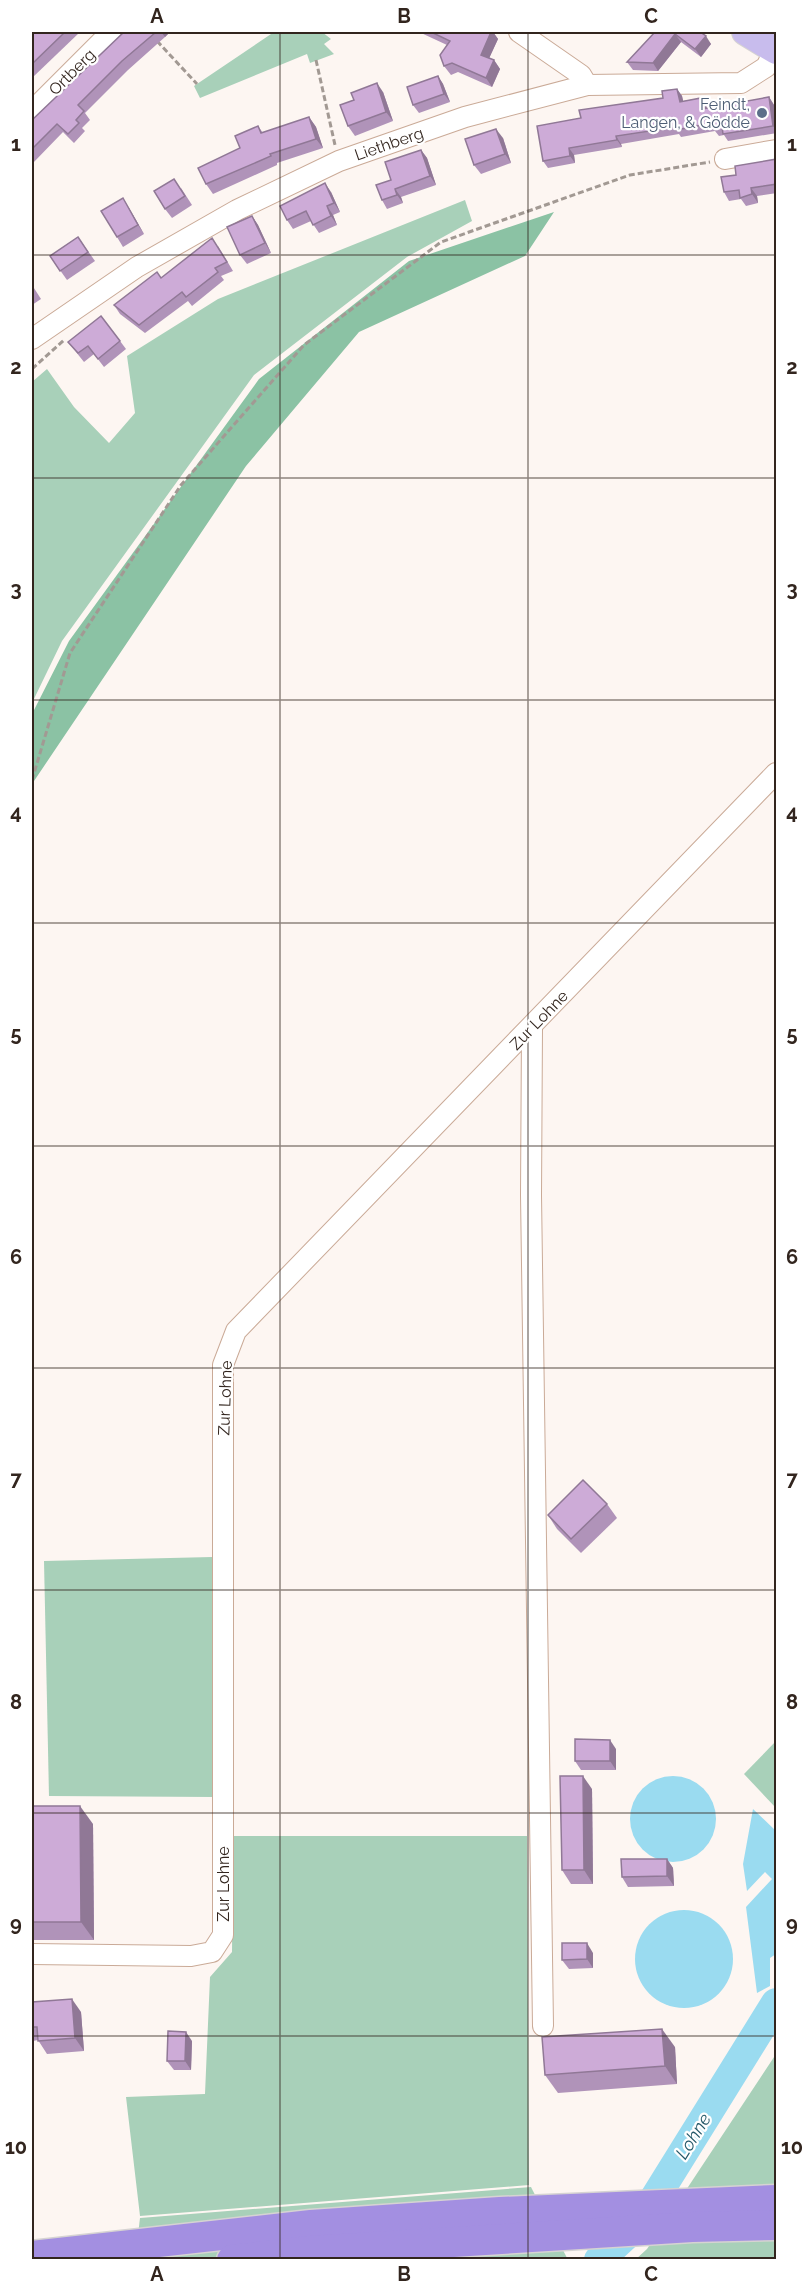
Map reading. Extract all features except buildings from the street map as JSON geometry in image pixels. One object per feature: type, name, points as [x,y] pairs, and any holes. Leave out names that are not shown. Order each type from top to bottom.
[{"type":"highway","points":[[32,2256],[311,2225],[500,2212],[777,2200]]},
{"type":"highway","points":[[232,2259],[309,2251],[644,2230],[777,2225]]},
{"type":"main road","points":[[745,32],[776,50]]},
{"type":"street","name":"Ortberg","points":[[32,111],[111,32]]},
{"type":"street","points":[[519,32],[581,75],[587,84]]},
{"type":"street","name":"Liethberg","points":[[32,339],[137,267],[227,215],[339,161],[465,117],[587,84],[741,82],[766,67],[776,50]]},
{"type":"street","points":[[725,159],[777,150]]},
{"type":"street","name":"Zur Lohne","points":[[32,1954],[191,1956],[212,1952],[223,1935],[223,1365],[236,1331],[777,773]]},
{"type":"street","points":[[532,1028],[531,1195],[543,2026]]},
{"type":"path","points":[[156,40],[197,84]]},
{"type":"path","points":[[316,60],[336,150]]},
{"type":"path","points":[[32,780],[70,653],[181,485],[304,345],[441,242],[630,175],[725,159]]},
{"type":"green space","points":[[274,32],[322,32],[331,39],[324,44],[334,54],[310,63],[307,54],[200,98],[194,86]]},
{"type":"green space","points":[[465,200],[472,221],[407,257],[254,375],[62,641],[32,703],[32,382],[47,369],[74,407],[109,443],[135,413],[127,356],[218,299]]},
{"type":"green space","points":[[554,212],[525,256],[359,332],[246,466],[32,784],[32,714],[69,641],[259,379],[409,261]]},
{"type":"green space","points":[[212,1557],[214,1797],[49,1796],[44,1561]]},
{"type":"green space","points":[[776,1741],[776,1808],[744,1774]]},
{"type":"green space","points":[[233,1836],[527,1836],[529,2185],[140,2216],[126,2097],[205,2094],[210,1977],[232,1952]]},
{"type":"green space","points":[[776,2054],[776,2259],[635,2260],[647,2249]]},
{"type":"green space","points":[[531,2187],[567,2258],[565,2260],[135,2260],[140,2218]]},
{"type":"water","points":[[673,1776],[697,1783],[709,1795],[716,1819],[709,1843],[697,1855],[673,1862],[649,1855],[637,1843],[630,1819],[637,1795],[649,1783]]},
{"type":"water","points":[[753,1809],[776,1831],[776,1954],[770,1958],[770,1986],[757,1993],[746,1907],[772,1879],[765,1872],[747,1891],[743,1864]]},
{"type":"water","points":[[674,1910],[694,1910],[719,1924],[730,1940],[733,1959],[730,1978],[719,1994],[694,2008],[674,2008],[657,2000],[643,1986],[635,1969],[635,1949],[643,1932],[657,1918]]},
{"type":"waterway","name":"Lohne","points":[[599,2260],[640,2222],[776,2003]]},
{"type":"place","name":"Feindt, Langen, & Gödde","points":[[762,113]]}]
